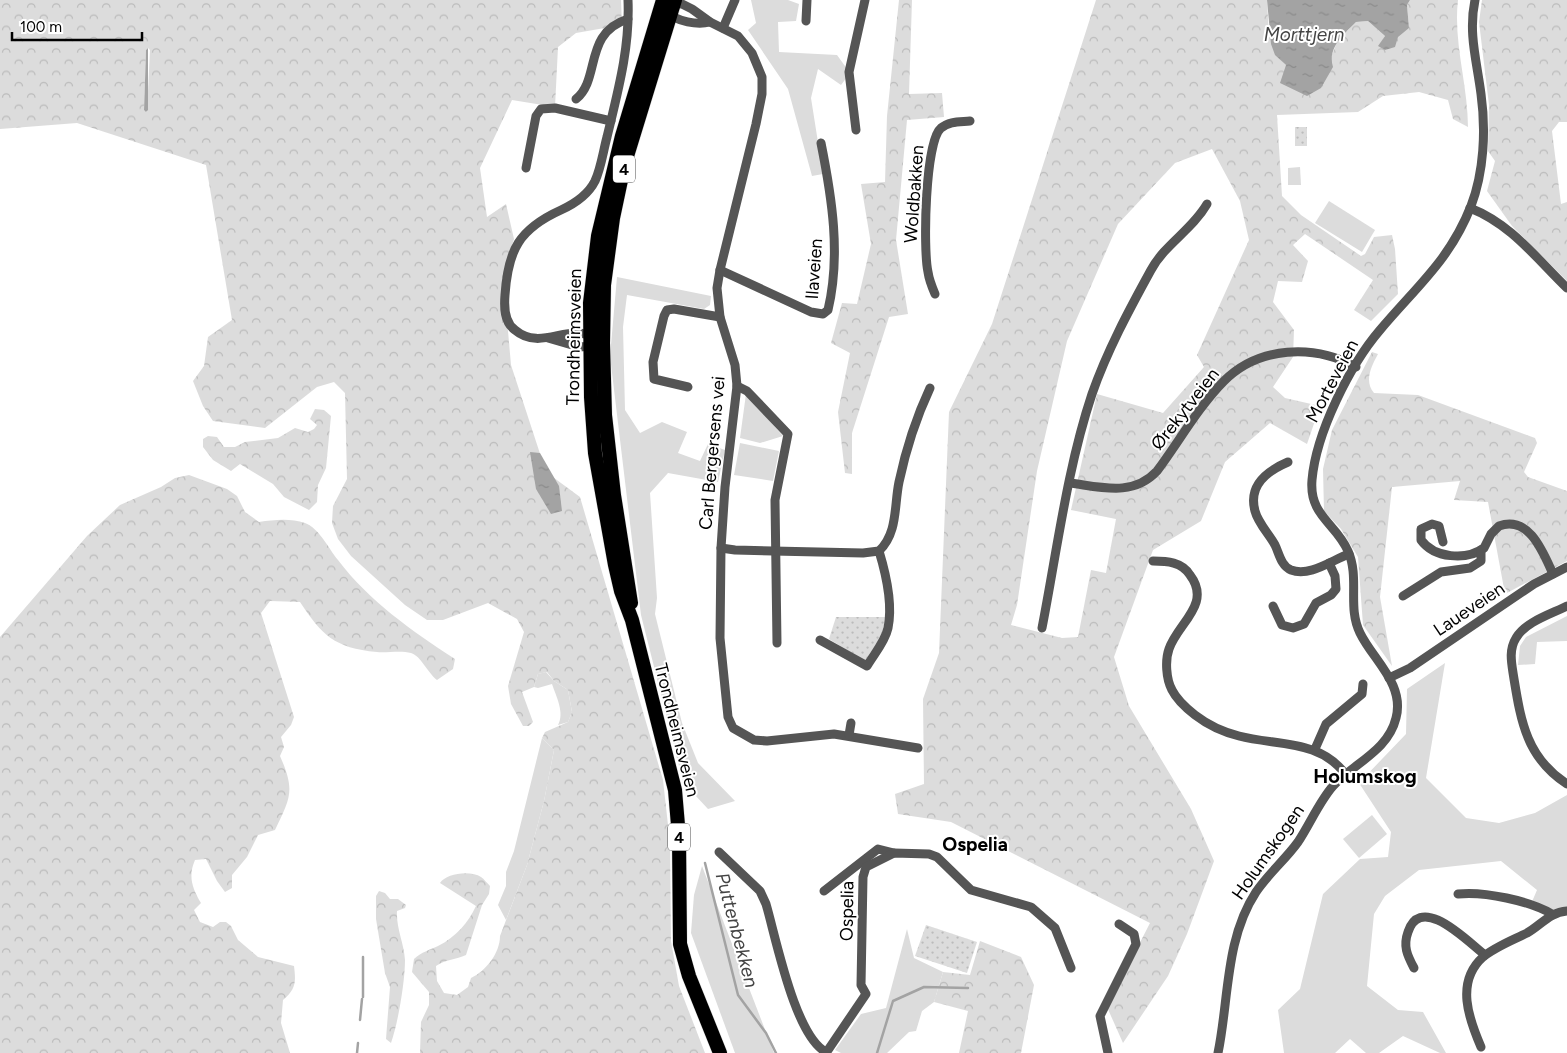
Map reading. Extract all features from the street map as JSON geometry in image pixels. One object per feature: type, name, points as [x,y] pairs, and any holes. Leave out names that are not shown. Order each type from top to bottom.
[{"type":"highway","name":"Trondheimsveien","points":[[669,4],[626,121],[602,214],[594,262],[594,342],[630,590],[632,620],[675,790],[679,837],[680,944],[689,976],[720,1053]]},
{"type":"street","points":[[594,342],[562,334],[537,340],[522,335],[514,330],[507,320],[505,304],[509,264],[514,247],[529,228],[538,221],[572,204],[593,185],[625,64],[628,0]]},
{"type":"street","points":[[723,28],[735,0]]},
{"type":"street","points":[[806,21],[807,0]]},
{"type":"street","points":[[856,130],[849,72],[865,0]]},
{"type":"street","name":"Morteveien","points":[[1349,772],[1383,743],[1393,726],[1398,702],[1389,678],[1364,641],[1356,624],[1354,569],[1349,554],[1343,540],[1316,509],[1312,487],[1317,453],[1327,421],[1356,367],[1378,333],[1439,264],[1456,238],[1470,208],[1480,169],[1483,120],[1472,38],[1475,0]]},
{"type":"street","name":"Carl Bergersens vei","points":[[669,4],[701,24],[710,22]]},
{"type":"street","name":"Carl Bergersens vei","points":[[669,4],[692,9],[710,22],[738,36],[752,53],[762,77],[762,94],[720,270],[718,288],[720,317],[735,365],[737,386],[725,486],[721,548],[720,638],[726,708],[734,728],[754,740],[766,741],[821,734],[849,735],[918,748]]},
{"type":"street","points":[[576,99],[584,93],[598,45],[613,25],[628,19]]},
{"type":"street","points":[[526,168],[536,116],[541,109],[555,108],[611,120]]},
{"type":"street","name":"Woldbakken","points":[[935,294],[928,271],[925,222],[934,135],[950,123],[970,121]]},
{"type":"street","name":"Ilaveien","points":[[720,270],[811,312],[823,314],[828,310],[834,269],[834,242],[830,190],[821,143]]},
{"type":"street","points":[[1042,628],[1070,483],[1087,410],[1118,333],[1156,262],[1165,250],[1191,226],[1207,204]]},
{"type":"street","points":[[1470,208],[1485,214],[1503,225],[1567,288]]},
{"type":"street","points":[[688,387],[654,378],[653,362],[664,316],[667,310],[674,309],[720,317]]},
{"type":"street","name":"Ørekytveien","points":[[1070,483],[1121,489],[1136,487],[1147,481],[1157,471],[1219,386],[1237,370],[1255,360],[1281,353],[1308,352],[1334,357],[1356,367]]},
{"type":"street","points":[[737,386],[747,391],[788,434],[775,500],[777,643]]},
{"type":"street","points":[[721,548],[863,553],[879,551],[890,538],[898,484],[910,437],[930,388]]},
{"type":"street","points":[[1288,462],[1268,471],[1263,477],[1255,494],[1254,511],[1284,565],[1291,570],[1303,572],[1349,554]]},
{"type":"street","points":[[1443,542],[1439,526],[1432,524],[1422,529],[1419,536],[1423,543],[1442,553],[1461,556],[1481,550],[1499,526],[1511,524],[1519,526],[1536,541],[1553,574]]},
{"type":"street","points":[[1403,596],[1441,572],[1475,566],[1481,561],[1481,550]]},
{"type":"street","points":[[820,640],[866,666],[883,640],[888,628],[886,577],[879,551]]},
{"type":"street","points":[[1153,561],[1172,562],[1186,569],[1194,582],[1197,593],[1194,610],[1172,643],[1168,654],[1169,681],[1181,702],[1202,720],[1232,734],[1315,749],[1349,772]]},
{"type":"street","points":[[1273,606],[1282,625],[1293,628],[1304,624],[1316,604],[1331,595],[1336,589],[1335,576],[1329,563]]},
{"type":"street","name":"Laueveien","points":[[1389,678],[1410,668],[1478,621],[1567,567]]},
{"type":"street","points":[[1567,606],[1522,632],[1514,643],[1511,656],[1521,722],[1526,737],[1542,762],[1567,784]]},
{"type":"street","points":[[1315,749],[1326,724],[1362,694],[1363,684]]},
{"type":"street","points":[[849,735],[851,723]]},
{"type":"street","name":"Holumskogen","points":[[1218,1053],[1234,949],[1246,911],[1262,883],[1297,843],[1328,792],[1349,772]]},
{"type":"street","points":[[824,890],[878,849],[894,853]]},
{"type":"street","name":"Ospelia","points":[[719,852],[760,891],[796,1005],[813,1042],[826,1053],[866,994],[861,985],[863,877],[866,867],[894,853],[929,854],[937,857],[971,890],[1030,907],[1055,928],[1071,968]]},
{"type":"street","points":[[1458,894],[1489,895],[1552,914]]},
{"type":"street","points":[[1481,1047],[1470,1022],[1466,1002],[1471,977],[1485,955],[1533,929],[1552,914],[1567,911]]},
{"type":"street","points":[[1414,968],[1406,953],[1406,939],[1410,927],[1424,916],[1430,916],[1441,921],[1485,955]]},
{"type":"street","points":[[1108,1053],[1100,1016],[1136,944],[1134,934],[1119,924]]},
{"type":"green space","points":[[0,0],[621,0],[622,25],[576,33],[558,47],[555,107],[512,100],[480,168],[487,217],[506,204],[514,239],[510,252],[505,297],[511,365],[546,472],[580,497],[663,780],[670,843],[671,941],[679,986],[705,1053],[420,1053],[421,1022],[429,1005],[429,992],[412,972],[414,959],[456,934],[465,924],[476,906],[440,883],[453,875],[465,873],[481,877],[490,886],[489,894],[482,905],[466,955],[436,966],[437,981],[444,993],[457,995],[468,987],[471,978],[487,966],[498,949],[500,936],[527,865],[544,801],[554,750],[542,738],[545,732],[568,722],[572,712],[568,690],[554,681],[547,672],[538,674],[534,687],[522,692],[533,722],[529,726],[523,726],[511,704],[508,686],[524,632],[517,619],[488,603],[443,620],[427,620],[405,605],[351,556],[338,539],[332,523],[333,506],[347,479],[345,393],[334,382],[317,387],[265,428],[213,421],[203,406],[193,381],[204,366],[208,337],[232,320],[206,165],[77,123],[0,129]],"holes":[[[148,48],[150,50],[147,112],[144,110],[146,50]]]},
{"type":"green space","points":[[751,0],[788,0],[799,4],[796,21],[778,22],[779,52],[837,55],[850,73],[841,85],[818,69],[811,98],[823,174],[812,176],[788,89],[748,30],[756,23]]},
{"type":"green space","points":[[899,0],[912,0],[909,94],[942,93],[944,117],[907,120],[896,240],[908,314],[889,317],[852,433],[852,474],[845,473],[838,412],[850,353],[831,343],[842,303],[857,304],[871,244],[861,184],[885,182],[887,116]]},
{"type":"green space","points":[[1096,0],[1267,0],[1272,43],[1275,51],[1286,65],[1330,59],[1338,40],[1356,22],[1368,21],[1385,36],[1379,46],[1409,28],[1407,5],[1410,0],[1458,0],[1457,32],[1466,95],[1468,127],[1453,119],[1448,100],[1419,92],[1383,96],[1358,112],[1277,115],[1282,196],[1301,215],[1361,256],[1365,254],[1374,237],[1392,235],[1395,249],[1398,294],[1371,321],[1354,310],[1373,280],[1305,234],[1293,245],[1308,261],[1302,282],[1278,281],[1273,302],[1294,330],[1293,357],[1273,387],[1285,398],[1320,406],[1307,444],[1270,423],[1225,462],[1201,521],[1153,550],[1114,657],[1129,706],[1191,809],[1214,861],[1187,934],[1168,976],[1123,1043],[1107,1007],[1150,923],[951,822],[898,814],[895,794],[924,784],[923,699],[939,653],[949,412],[992,324]],"holes":[[[1212,149],[1240,201],[1249,240],[1197,355],[1204,367],[1163,413],[1097,394],[1071,510],[1116,519],[1106,573],[1091,570],[1078,637],[1062,638],[1011,625],[1017,605],[1037,471],[1067,341],[1118,224],[1175,163]]]},
{"type":"green space","points":[[1482,0],[1567,0],[1567,122],[1559,122],[1552,131],[1561,204],[1567,202],[1567,281],[1512,226],[1487,191],[1495,161],[1488,151],[1489,105],[1479,22]]},
{"type":"green space","points":[[1295,127],[1307,127],[1307,146],[1295,146]]},
{"type":"green space","points":[[1300,167],[1301,185],[1288,185],[1288,168]]},
{"type":"green space","points":[[1329,201],[1375,230],[1362,252],[1315,223]]},
{"type":"green space","points":[[617,277],[711,296],[710,305],[704,309],[627,295],[623,327],[625,410],[640,433],[662,422],[687,432],[678,453],[700,461],[708,444],[725,450],[718,482],[668,473],[650,493],[657,598],[655,614],[682,723],[698,763],[735,801],[708,809],[683,782],[641,615],[610,356]]},
{"type":"green space","points":[[1372,352],[1378,354],[1371,369],[1369,379],[1369,384],[1374,393],[1418,395],[1535,438],[1537,443],[1524,472],[1528,477],[1567,491],[1567,561],[1505,594],[1488,502],[1454,500],[1460,481],[1392,487],[1380,597],[1392,666],[1363,625],[1358,557],[1341,529],[1324,511],[1323,469],[1332,430]]},
{"type":"green space","points":[[746,394],[783,436],[760,443],[740,438]]},
{"type":"green space","points":[[315,409],[324,410],[331,416],[326,468],[318,485],[317,502],[309,510],[284,497],[273,484],[240,464],[231,471],[213,460],[203,447],[203,439],[208,436],[217,437],[224,447],[235,447],[245,442],[278,438],[295,428],[308,432],[317,425],[310,419]]},
{"type":"green space","points":[[740,443],[779,451],[773,481],[734,475]]},
{"type":"green space","points":[[189,475],[227,489],[237,496],[245,512],[259,522],[288,520],[299,521],[310,526],[319,534],[350,575],[377,602],[407,626],[455,659],[453,669],[437,680],[418,657],[411,653],[362,650],[340,643],[331,638],[315,623],[300,602],[270,601],[261,613],[294,717],[291,725],[281,737],[284,747],[280,756],[288,777],[288,801],[275,830],[258,835],[247,857],[232,875],[232,888],[225,892],[206,859],[195,860],[191,877],[193,887],[201,903],[194,910],[200,922],[213,927],[220,922],[226,922],[231,926],[238,940],[258,957],[294,966],[294,985],[293,989],[283,1000],[281,1023],[290,1053],[0,1053],[0,637],[87,536],[120,505],[161,487],[175,478]]},
{"type":"green space","points":[[1567,616],[1567,641],[1537,642],[1535,664],[1518,665],[1520,646],[1526,637]]},
{"type":"green space","points":[[836,617],[886,617],[881,637],[865,661],[829,639]]},
{"type":"green space","points":[[1445,663],[1426,778],[1466,818],[1499,823],[1535,813],[1567,795],[1567,909],[1557,911],[1531,904],[1537,890],[1501,861],[1419,870],[1385,896],[1374,914],[1367,986],[1398,1010],[1423,1012],[1446,1053],[1440,1053],[1403,1036],[1379,1053],[1366,1053],[1350,1039],[1335,1053],[1284,1053],[1278,1010],[1300,989],[1323,894],[1360,859],[1388,857],[1391,832],[1359,783],[1406,734],[1407,689]]},
{"type":"green space","points":[[546,672],[554,681],[568,690],[572,712],[568,722],[558,725],[561,715],[558,699],[552,684],[538,688],[534,687],[538,674]]},
{"type":"green space","points":[[542,738],[554,750],[544,801],[527,865],[506,920],[498,905],[506,886],[506,872],[514,851]]},
{"type":"green space","points":[[1372,815],[1387,834],[1359,858],[1343,839]]},
{"type":"green space","points":[[702,866],[774,1053],[735,1053],[691,933],[694,895]]},
{"type":"green space","points":[[379,891],[385,893],[390,899],[398,899],[406,905],[405,908],[397,911],[405,969],[399,1014],[391,1043],[386,1039],[390,987],[385,973],[376,919],[376,896]]},
{"type":"green space","points":[[926,925],[977,942],[967,973],[915,956]]},
{"type":"green space","points":[[907,929],[914,958],[943,972],[934,1002],[922,1011],[916,1031],[909,1032],[887,1053],[841,1053],[835,1050],[861,1014],[886,1008]]},
{"type":"green space","points":[[980,941],[1021,957],[1034,985],[1021,1053],[959,1053],[968,1011],[934,1002],[943,972],[970,975]]},
{"type":"water","name":"Morttjern","points":[[1267,0],[1410,0],[1407,5],[1409,28],[1398,37],[1395,47],[1385,50],[1378,46],[1385,36],[1368,21],[1356,22],[1334,48],[1332,54],[1333,67],[1321,88],[1307,96],[1280,83],[1286,65],[1275,55],[1271,44]]},
{"type":"water","points":[[148,48],[148,110],[146,112],[144,110],[146,50]]},
{"type":"water","points":[[530,452],[540,453],[559,486],[562,511],[551,514],[536,489]]},
{"type":"waterway","name":"Puttenbekken","points":[[705,863],[738,995],[766,1033],[776,1053]]},
{"type":"waterway","points":[[363,957],[363,997]]},
{"type":"waterway","points":[[877,1053],[893,1001],[924,987],[968,988]]},
{"type":"waterway","points":[[360,1020],[362,999]]},
{"type":"waterway","points":[[357,1053],[358,1043]]},
{"type":"district","name":"Holumskog","points":[[1365,776]]},
{"type":"district","name":"Ospelia","points":[[975,844]]}]
